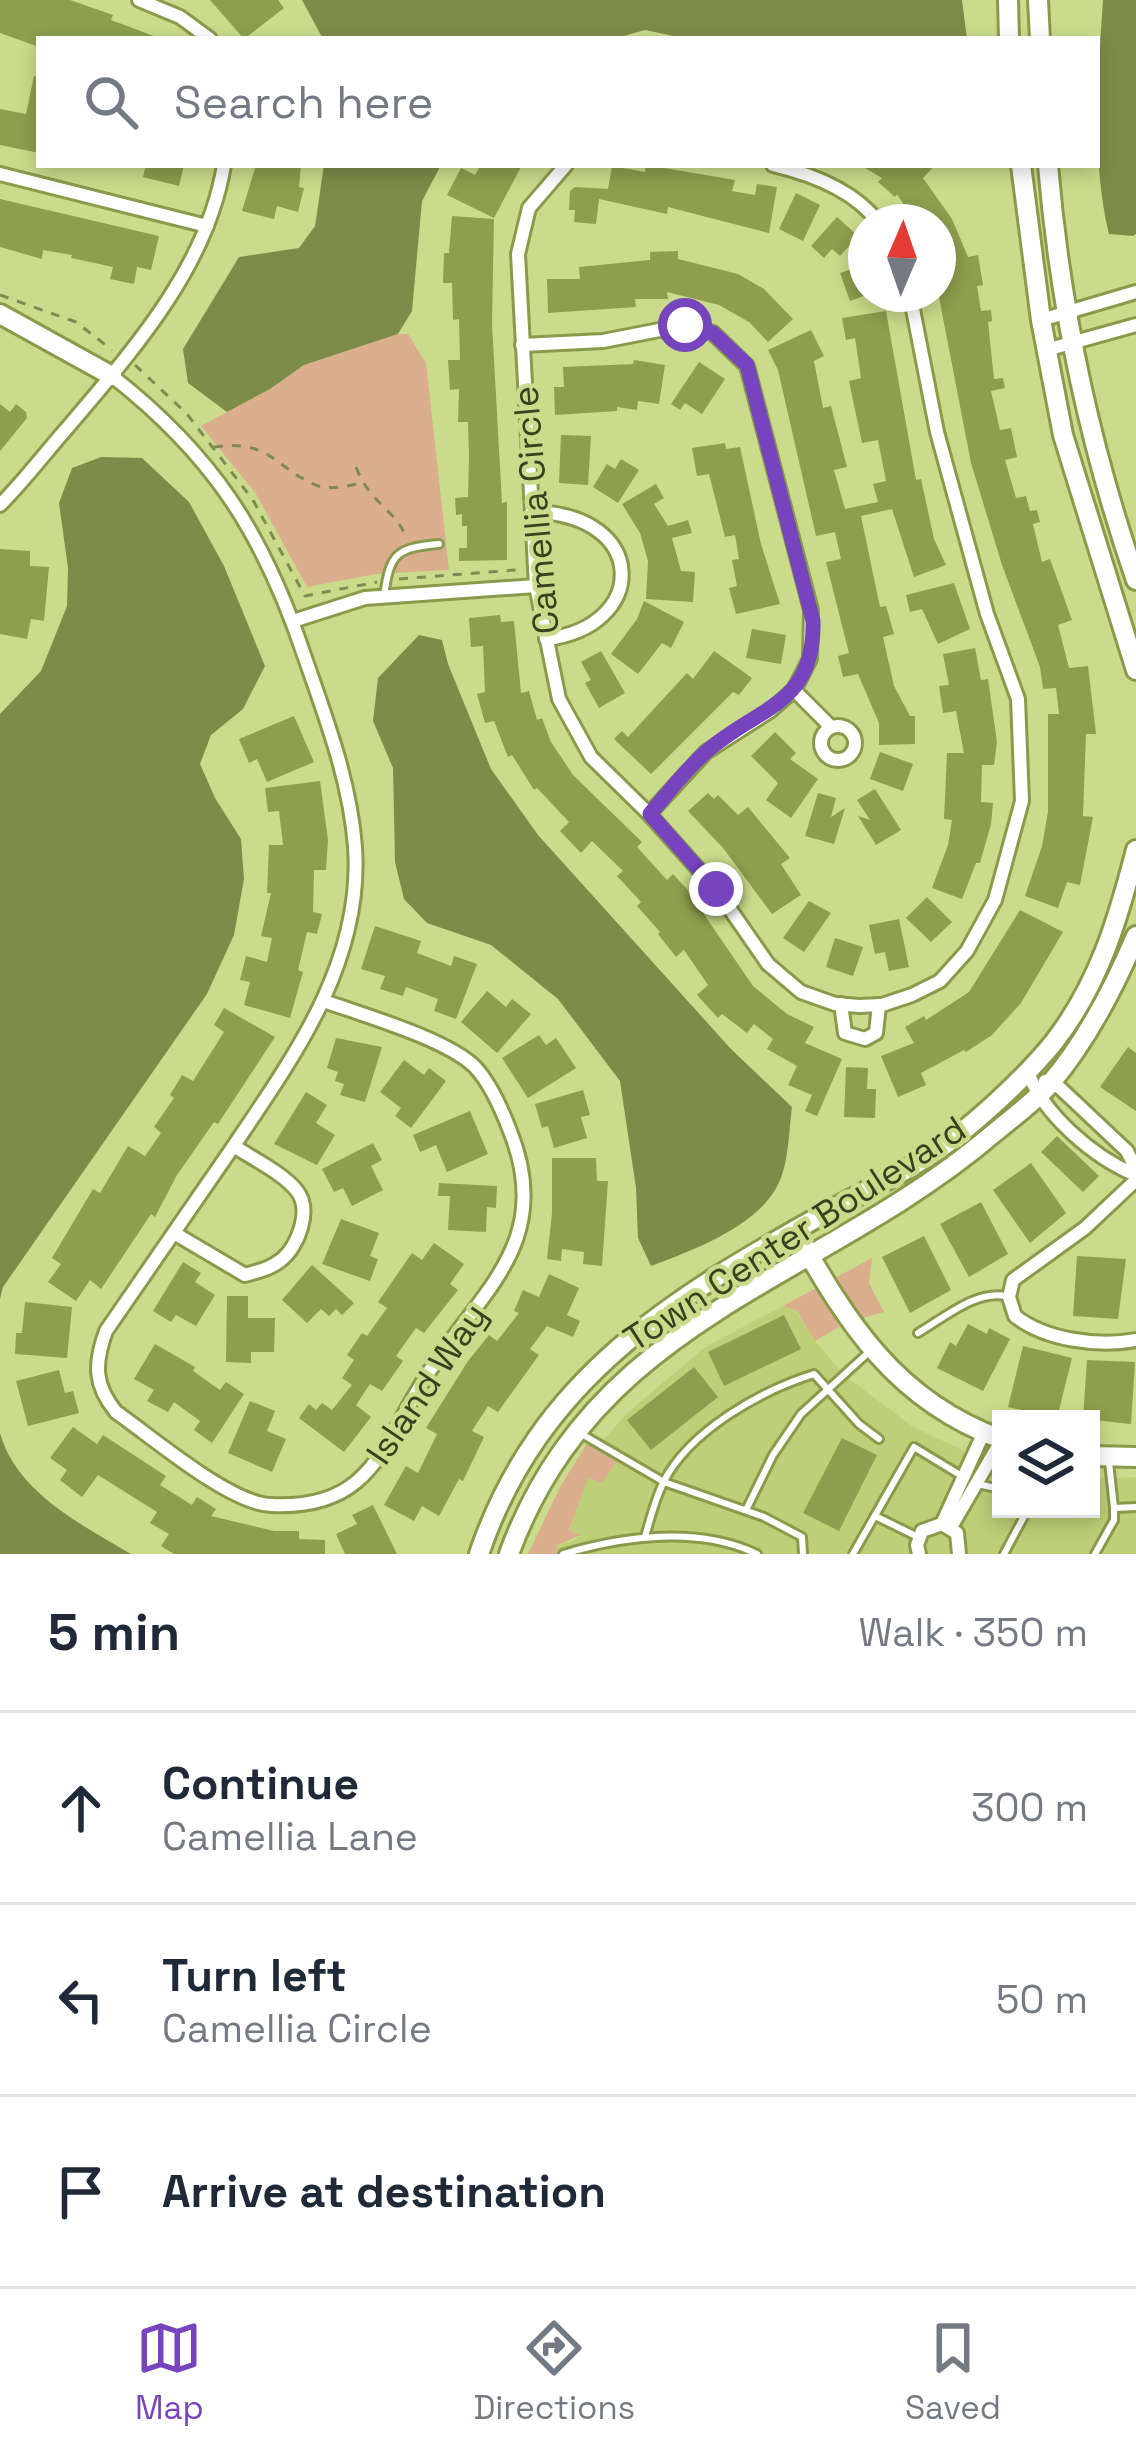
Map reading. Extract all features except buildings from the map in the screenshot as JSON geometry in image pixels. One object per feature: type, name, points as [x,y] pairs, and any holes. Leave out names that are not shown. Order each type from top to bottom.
[{"type":"street","points":[[139,0],[180,17],[206,36]]},
{"type":"street","points":[[1008,0],[1009,36]]},
{"type":"street","points":[[1038,0],[1040,36]]},
{"type":"street","points":[[2,500],[112,376],[169,299],[207,226],[223,168]]},
{"type":"street","name":"Camellia Circle","points":[[561,168],[529,208],[518,254],[536,586],[559,699],[592,757],[716,889],[768,964],[801,992],[841,1004],[879,1005],[912,995],[940,981],[967,951],[995,900],[1022,801],[1018,700],[988,614],[937,432],[914,312]]},
{"type":"street","points":[[785,168],[842,191],[857,204]]},
{"type":"street","points":[[1021,168],[1041,320],[1063,435],[1136,670]]},
{"type":"street","points":[[1048,168],[1064,315],[1087,423],[1136,580]]},
{"type":"street","points":[[0,174],[207,226]]},
{"type":"street","points":[[1041,320],[1136,292]]},
{"type":"street","name":"Island Way","points":[[6,319],[112,376],[161,415],[241,512],[292,621],[348,793],[356,852],[351,908],[338,968],[324,1001],[287,1069],[106,1331],[98,1354],[102,1395],[116,1412],[237,1496],[269,1506],[347,1492],[372,1469],[429,1372],[501,1277],[515,1243],[523,1181],[522,1162],[500,1107],[475,1067],[396,1027],[324,1001]]},
{"type":"street","points":[[522,345],[603,341],[685,325],[713,333],[747,365],[813,621],[810,658],[794,690],[706,752],[650,814]]},
{"type":"street","points":[[1046,350],[1136,325]]},
{"type":"street","points":[[533,512],[562,512],[605,533],[617,552],[621,573],[620,593],[594,625],[574,636],[546,639]]},
{"type":"street","points":[[292,621],[384,596],[536,586]]},
{"type":"street","points":[[794,690],[831,727]]},
{"type":"street","name":"Town Center Boulevard","points":[[479,1554],[509,1482],[551,1417],[582,1380],[644,1324],[795,1230],[935,1152],[1028,1072],[1056,1039],[1095,977],[1114,934],[1136,850]]},
{"type":"street","name":"Town Center Boulevard","points":[[509,1554],[543,1479],[618,1382],[682,1332],[953,1168],[1044,1090],[1088,1031],[1119,978],[1136,935]]},
{"type":"street","points":[[841,1004],[845,1033],[865,1039],[876,1033],[879,1005]]},
{"type":"street","points":[[1028,1072],[1113,1166],[1136,1175]]},
{"type":"street","points":[[1044,1090],[1127,1151],[1136,1175]]},
{"type":"street","points":[[174,1232],[245,1274],[286,1257],[303,1224],[303,1203],[296,1189],[234,1146]]},
{"type":"street","points":[[1136,1175],[1084,1228],[1013,1280],[1009,1297],[1015,1316],[1043,1332],[1075,1339],[1136,1340]]},
{"type":"street","points":[[795,1230],[848,1322],[872,1350],[914,1391],[992,1436]]},
{"type":"street","points":[[551,1417],[576,1431]]},
{"type":"street","points":[[947,1526],[963,1477],[992,1442]]},
{"type":"street","points":[[947,1526],[976,1484],[992,1445]]},
{"type":"street","points":[[1100,1456],[1136,1457]]},
{"type":"street","points":[[919,1554],[918,1538],[928,1526],[947,1526],[960,1539],[959,1554]]},
{"type":"lane","points":[[384,596],[388,567],[406,547],[439,544]]},
{"type":"lane","points":[[918,1333],[986,1294],[1009,1297]]},
{"type":"lane","points":[[745,1511],[773,1455],[801,1414],[872,1350]]},
{"type":"lane","points":[[645,1537],[664,1482],[709,1430],[787,1382],[814,1374],[879,1438]]},
{"type":"lane","points":[[576,1431],[664,1482],[802,1538],[803,1554]]},
{"type":"lane","points":[[853,1554],[914,1447],[976,1484],[992,1487]]},
{"type":"lane","points":[[1095,1554],[1114,1520],[1100,1456]]},
{"type":"lane","points":[[1114,1508],[1136,1507]]},
{"type":"lane","points":[[875,1516],[918,1538]]},
{"type":"lane","points":[[1004,1554],[1023,1518]]},
{"type":"lane","points":[[562,1554],[645,1537],[725,1543],[758,1554]]},
{"type":"path","points":[[197,453],[232,446],[273,455],[325,488],[362,483]]},
{"type":"path","points":[[214,447],[253,500],[305,596],[386,581],[516,570]]},
{"type":"path","points":[[356,467],[373,501],[404,528],[406,547]]},
{"type":"shaded area","points":[[302,0],[962,0],[967,36],[674,36],[645,30],[624,36],[321,36]]},
{"type":"shaded area","points":[[1103,0],[1136,0],[1133,236],[1109,234],[1103,206]]},
{"type":"shaded area","points":[[324,168],[439,168],[422,201],[412,311],[398,334],[304,365],[227,412],[188,383],[183,349],[239,257],[299,248],[315,226]]},
{"type":"shaded area","points":[[408,334],[426,363],[449,570],[376,574],[307,587],[256,494],[201,426],[304,365]]},
{"type":"shaded area","points":[[101,457],[142,458],[189,502],[224,566],[265,666],[243,709],[211,735],[200,764],[241,839],[244,879],[234,935],[207,994],[3,1287],[0,1299],[0,714],[41,671],[67,606],[68,568],[59,503],[72,468]]},
{"type":"shaded area","points":[[419,635],[442,640],[491,769],[538,835],[731,1049],[792,1107],[784,1167],[774,1192],[745,1221],[708,1243],[651,1266],[638,1238],[636,1188],[620,1081],[558,999],[491,945],[427,923],[404,899],[395,862],[393,768],[373,721],[378,678]]},
{"type":"shaded area","points":[[872,1258],[869,1283],[884,1312],[848,1322],[815,1341],[797,1311],[783,1306]]},
{"type":"shaded area","points":[[783,1306],[796,1311],[844,1375],[912,1426],[992,1465],[992,1518],[1100,1518],[1100,1479],[1136,1477],[1136,1554],[557,1554],[555,1546],[579,1534],[569,1531],[599,1445],[626,1414],[705,1347]]},
{"type":"shaded area","points":[[0,1433],[20,1473],[36,1490],[72,1519],[131,1554],[0,1554]]},
{"type":"shaded area","points":[[590,1439],[620,1457],[602,1483],[588,1478],[569,1530],[580,1535],[556,1546],[557,1554],[528,1554],[561,1485]]},
{"type":"route","points":[[685,325],[713,333],[747,365],[813,621],[810,658],[794,690],[706,752],[650,814],[716,889]]}]
